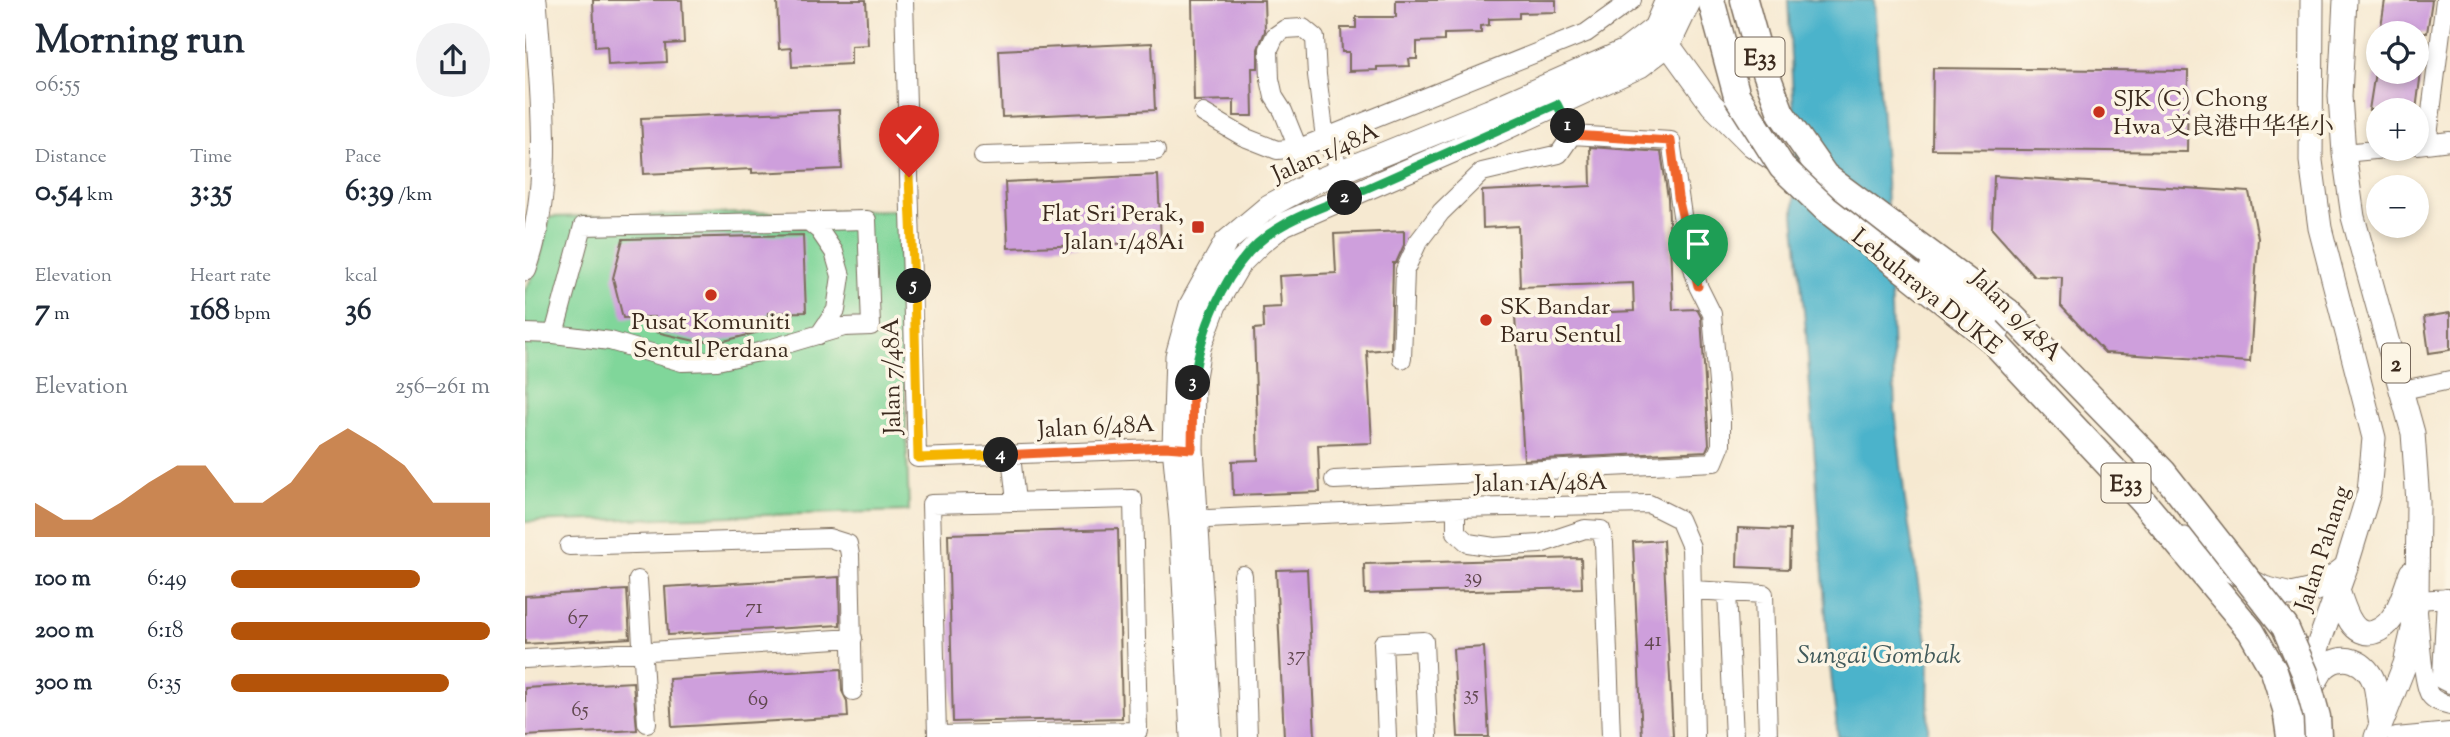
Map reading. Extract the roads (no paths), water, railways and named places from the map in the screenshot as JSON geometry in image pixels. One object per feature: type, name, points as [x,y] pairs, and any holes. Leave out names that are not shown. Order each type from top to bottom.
[{"type":"highway","name":"Lebuhraya DUKE","points":[[1711,0],[1737,96],[1781,167],[1826,209],[1991,338],[2140,498],[2251,631],[2274,671],[2292,737]]},
{"type":"highway","name":"Lebuhraya DUKE","points":[[1744,0],[1759,54],[1781,113],[1825,176],[2008,312],[2163,472],[2285,627],[2305,673],[2317,716],[2318,737]]},
{"type":"main road","points":[[525,269],[536,230],[542,182],[544,116],[535,0]]},
{"type":"main road","name":"Jalan 1/48A","points":[[1662,36],[1667,0]]},
{"type":"main road","name":"Jalan 1/48A","points":[[1183,448],[1199,348],[1215,304],[1239,264],[1259,243],[1284,224],[1640,66],[1691,0]]},
{"type":"main road","name":"Jalan Pahang","points":[[2292,737],[2319,643],[2369,492],[2374,438],[2318,214],[2311,149],[2312,0]]},
{"type":"main road","name":"2","points":[[2344,0],[2340,96],[2344,153],[2353,217],[2403,390],[2416,449],[2419,502],[2417,600],[2405,664],[2384,733]]},
{"type":"main road","name":"Jalan 1/48A","points":[[1210,737],[1189,520],[1177,356],[1191,305],[1226,242],[1269,206],[1312,183],[1489,111],[1662,36]]},
{"type":"main road","name":"Jalan 9/48A","points":[[1662,36],[1712,105],[1752,145],[1945,279],[2029,363],[2194,551],[2264,588],[2291,595],[2317,589],[2346,567]]},
{"type":"main road","name":"Jalan 1/48A","points":[[1189,520],[1192,737]]},
{"type":"main road","points":[[2338,591],[2351,621],[2359,630],[2368,634],[2381,630],[2392,619],[2418,556]]},
{"type":"main road","points":[[2301,705],[2323,670],[2344,659],[2355,660],[2369,672],[2375,684],[2384,733]]},
{"type":"street","name":"Jalan 7/48A","points":[[904,0],[918,458]]},
{"type":"street","points":[[1203,113],[1244,137],[1277,150],[1299,148],[1586,33],[1632,0]]},
{"type":"street","points":[[2429,101],[2445,0]]},
{"type":"street","points":[[1312,183],[1283,111],[1274,97],[1270,79],[1269,49],[1275,36],[1285,29],[1303,29],[1315,38],[1325,138],[1342,172]]},
{"type":"street","points":[[1557,104],[1572,135]]},
{"type":"street","points":[[1402,359],[1405,270],[1418,242],[1441,212],[1482,172],[1559,154],[1572,135]]},
{"type":"street","points":[[1334,480],[1714,462],[1721,445],[1721,418],[1712,314],[1698,286],[1686,242],[1671,141],[1572,135]]},
{"type":"street","points":[[2429,144],[2450,141]]},
{"type":"street","points":[[983,156],[1156,151]]},
{"type":"street","points":[[2344,153],[2366,151]]},
{"type":"street","points":[[525,333],[610,341],[682,362],[717,361],[844,327],[871,326],[866,220],[583,226],[554,334]]},
{"type":"street","points":[[808,221],[819,230],[834,252],[841,276],[836,310],[819,335]]},
{"type":"street","points":[[2403,390],[2450,380]]},
{"type":"street","name":"Jalan 6/48A","points":[[918,458],[1183,448]]},
{"type":"street","points":[[1011,455],[1016,502]]},
{"type":"street","points":[[1133,499],[1138,731],[937,736],[931,504],[1016,502],[1133,499]]},
{"type":"street","name":"Jalan 1A/48A","points":[[1189,520],[1457,508],[1649,504],[1679,519],[1691,547],[1695,737]]},
{"type":"street","points":[[1457,508],[1457,533],[1468,543],[1494,547],[1540,544],[1585,528],[1601,530],[1604,543],[1611,737]]},
{"type":"street","points":[[569,546],[829,538],[848,544],[853,691]]},
{"type":"street","points":[[1243,575],[1248,737]]},
{"type":"street","points":[[638,580],[646,723]]},
{"type":"street","points":[[1692,590],[1764,594],[1768,737]]},
{"type":"street","points":[[1727,592],[1734,737]]},
{"type":"street","points":[[2450,684],[2442,680],[2441,674],[2448,598],[2417,600],[2429,694],[2439,703],[2450,705]]},
{"type":"street","points":[[525,659],[853,638]]},
{"type":"street","points":[[1387,737],[1383,643],[1424,641],[1428,737]]},
{"type":"street","points":[[2384,733],[2450,732]]},
{"type":"water","name":"Sungai Gombak","points":[[1788,0],[1874,0],[1886,180],[1895,410],[1905,500],[1929,654],[1928,737],[1838,737],[1828,647],[1806,331],[1794,215],[1795,135]]},
{"type":"place","name":"SJK (C) Chong Hwa 文良港中华华小","points":[[2099,112]]},
{"type":"place","name":"Flat Sri Perak, Jalan 1/48Ai","points":[[1198,227]]},
{"type":"place","name":"Pusat Komuniti Sentul Perdana","points":[[711,295]]},
{"type":"place","name":"SK Bandar Baru Sentul","points":[[1486,320]]}]
